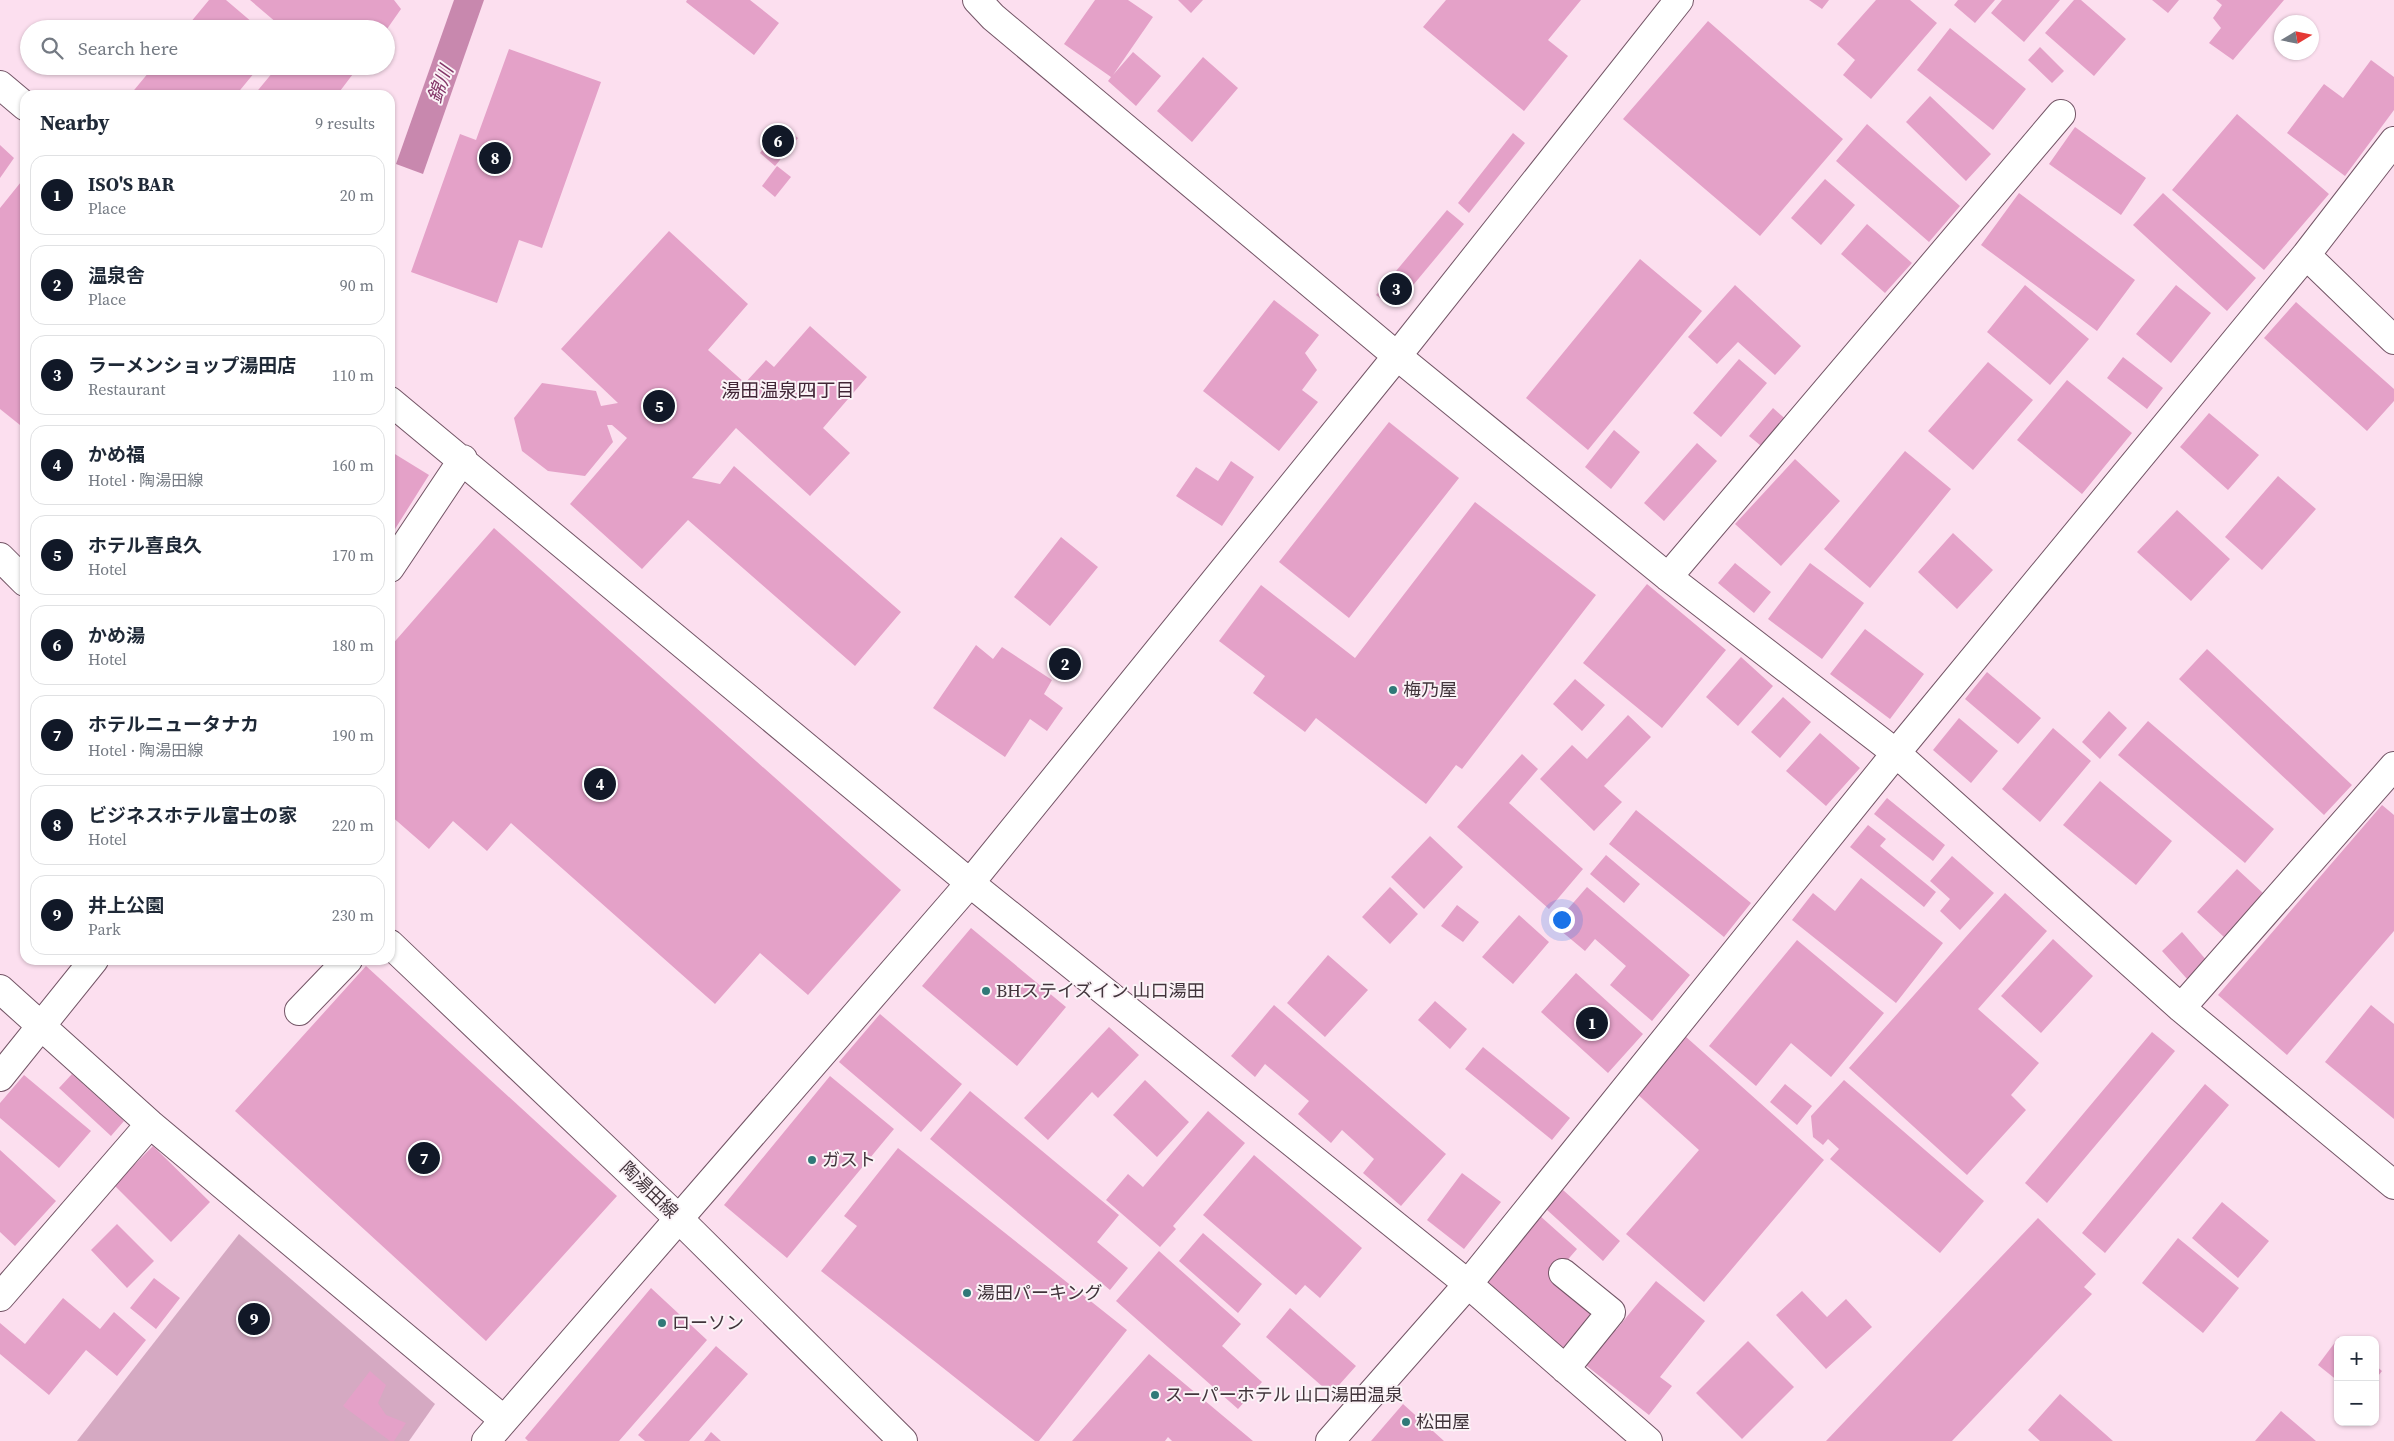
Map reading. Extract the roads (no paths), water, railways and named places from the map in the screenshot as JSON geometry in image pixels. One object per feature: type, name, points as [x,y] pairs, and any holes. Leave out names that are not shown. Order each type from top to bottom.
[{"type":"street","points":[[976,0],[992,17],[1397,356],[1668,577],[1896,754],[2181,1008],[2394,1186]]},
{"type":"street","points":[[486,1441],[970,883],[1397,356],[1679,0]]},
{"type":"street","points":[[0,86],[20,102]]},
{"type":"street","points":[[1668,577],[2061,114]]},
{"type":"street","points":[[1330,1441],[1468,1284],[1896,754],[2306,254],[2394,142]]},
{"type":"street","points":[[2306,254],[2394,340]]},
{"type":"street","points":[[395,405],[970,883],[1468,1284],[1648,1441]]},
{"type":"street","points":[[395,560],[462,459]]},
{"type":"street","points":[[0,557],[20,577]]},
{"type":"street","points":[[2181,1008],[2394,766]]},
{"type":"street","name":"陶湯田線","points":[[395,949],[679,1219],[903,1441]]},
{"type":"street","points":[[0,1076],[90,965]]},
{"type":"street","points":[[299,1011],[343,965]]},
{"type":"street","points":[[0,990],[150,1124],[504,1420]]},
{"type":"street","points":[[0,1297],[150,1124]]},
{"type":"street","points":[[1563,1273],[1611,1312],[1565,1369]]},
{"type":"water","name":"錦川","points":[[454,0],[484,0],[423,174],[396,164]]},
{"type":"place","name":"かめ湯","points":[[778,141]]},
{"type":"place","name":"ビジネスホテル富士の家","points":[[495,158]]},
{"type":"place","name":"ラーメンショップ湯田店","points":[[1396,289]]},
{"type":"place","name":"ホテル喜良久","points":[[659,406]]},
{"type":"place","name":"温泉舎","points":[[1065,664]]},
{"type":"place","name":"梅乃屋","points":[[1393,690]]},
{"type":"place","name":"かめ福","points":[[600,784]]},
{"type":"place","name":"BHステイズイン 山口湯田","points":[[986,991]]},
{"type":"place","name":"ISO'S BAR","points":[[1592,1023]]},
{"type":"place","name":"ホテルニュータナカ","points":[[424,1158]]},
{"type":"place","name":"ガスト","points":[[812,1160]]},
{"type":"place","name":"湯田パーキング","points":[[967,1293]]},
{"type":"place","name":"井上公園","points":[[254,1319]]},
{"type":"place","name":"ローソン","points":[[662,1323]]},
{"type":"place","name":"スーパーホテル 山口湯田温泉","points":[[1155,1395]]},
{"type":"place","name":"松田屋","points":[[1406,1422]]},
{"type":"district","name":"湯田温泉四丁目","points":[[788,390]]}]
